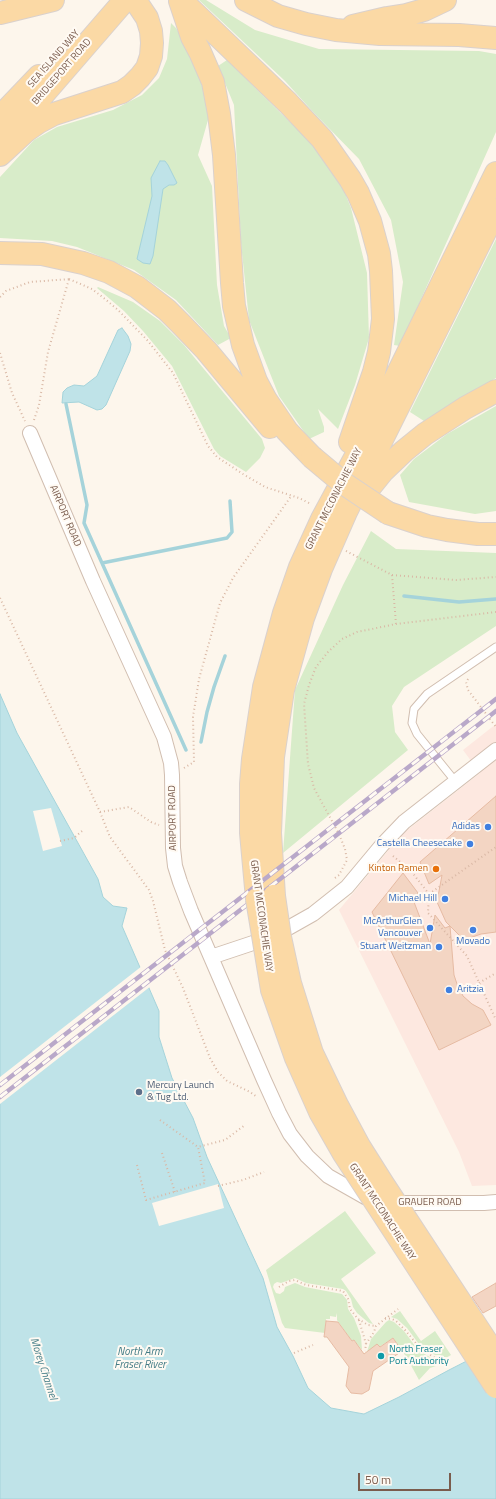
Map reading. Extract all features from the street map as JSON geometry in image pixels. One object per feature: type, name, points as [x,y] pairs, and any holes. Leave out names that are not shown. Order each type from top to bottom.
[{"type":"main road","points":[[0,13],[53,0]]},
{"type":"main road","name":"BRIDGEPORT ROAD","points":[[0,145],[105,8],[125,0]]},
{"type":"main road","points":[[0,155],[26,131],[39,122],[59,112],[122,92],[140,77],[147,68],[151,56],[152,43],[151,31],[147,18],[135,0]]},
{"type":"main road","points":[[180,0],[192,37],[213,82],[220,114],[234,306],[243,345],[256,381],[266,400],[323,480],[347,496],[370,508],[427,526],[478,534],[496,534]]},
{"type":"main road","points":[[180,0],[322,139],[342,165],[358,193],[370,221],[375,238],[381,266],[383,301],[383,319],[379,352],[366,398],[322,519]]},
{"type":"main road","points":[[246,0],[278,16],[306,24],[336,30],[380,34],[459,35],[496,38]]},
{"type":"main road","points":[[336,30],[406,15],[424,10],[444,0]]},
{"type":"main road","name":"SEA ISLAND WAY","points":[[0,117],[105,8]]},
{"type":"main road","name":"GRANT MCCONACHIE WAY","points":[[496,173],[370,430],[322,519],[300,567],[270,660],[260,710],[251,784],[251,839],[265,898],[280,937],[290,983],[312,1053],[337,1106],[359,1146],[496,1356]]},
{"type":"main road","name":"GRANT MCCONACHIE WAY","points":[[496,210],[334,540],[314,586],[303,618],[289,665],[279,712],[273,757],[270,833],[265,898],[272,990],[296,1058],[320,1112],[344,1154],[496,1387]]},
{"type":"main road","points":[[0,253],[42,254],[83,263],[108,272],[142,291],[167,310],[194,337],[270,426],[310,461]]},
{"type":"main road","points":[[334,540],[366,492],[383,471],[404,451],[445,420],[496,391]]},
{"type":"street","name":"AIRPORT ROAD","points":[[30,433],[90,574],[164,737],[170,757],[172,776],[172,830],[175,866],[180,882],[211,957],[279,1113],[290,1134],[307,1156],[328,1176],[365,1197]]},
{"type":"street","points":[[211,957],[274,936],[313,914],[347,887],[382,845],[404,822],[496,750]]},
{"type":"street","name":"GRAUER ROAD","points":[[365,1197],[385,1203],[496,1202]]},
{"type":"lane","points":[[455,781],[417,734],[412,723],[414,709],[427,694],[496,647]]},
{"type":"path","points":[[0,297],[6,291],[30,282],[69,279],[92,289],[118,310],[148,341],[173,373],[208,446],[217,457],[265,487],[310,503],[322,519]]},
{"type":"path","points":[[30,433],[39,405],[48,352],[69,279]]},
{"type":"path","points":[[0,353],[12,393],[30,433]]},
{"type":"path","points":[[172,776],[194,762],[193,717],[198,679],[220,603],[233,578],[292,496]]},
{"type":"path","points":[[334,540],[349,554],[392,575],[456,580],[496,577]]},
{"type":"path","points":[[392,575],[396,624]]},
{"type":"path","points":[[0,598],[100,812],[110,837],[149,890],[165,950],[183,988],[210,1058],[218,1072],[227,1082],[250,1092],[279,1113]]},
{"type":"path","points":[[331,883],[339,875],[347,860],[345,849],[339,834],[314,788],[308,764],[304,704],[316,667],[328,652],[342,639],[357,632],[396,624],[496,612]]},
{"type":"path","points":[[468,678],[466,682],[468,690],[496,727]]},
{"type":"path","points":[[100,812],[130,807],[151,822],[172,830]]},
{"type":"path","points":[[60,841],[74,838],[82,831]]},
{"type":"path","points":[[429,894],[496,847]]},
{"type":"path","points":[[394,856],[411,871],[429,894],[428,914],[467,956],[496,1020]]},
{"type":"path","points":[[479,982],[496,973]]},
{"type":"path","points":[[136,1165],[146,1200],[205,1183],[198,1147],[160,1120]]},
{"type":"path","points":[[198,1147],[225,1140],[245,1125]]},
{"type":"path","points":[[162,1153],[175,1192]]},
{"type":"path","points":[[218,1186],[243,1180],[264,1172]]},
{"type":"path","points":[[279,1288],[289,1281],[295,1280],[306,1285],[343,1291],[348,1299],[350,1309],[358,1319],[368,1325],[376,1326]]},
{"type":"path","points":[[364,1351],[366,1344],[376,1326],[398,1309]]},
{"type":"path","points":[[385,1318],[396,1321],[420,1348],[438,1360]]},
{"type":"path","points":[[358,1319],[366,1344]]},
{"type":"path","points":[[294,1353],[313,1345]]},
{"type":"shaded area","name":"McArthurGlen Vancouver","points":[[496,724],[496,1185],[472,1186],[459,1152],[339,910],[401,835],[480,773],[463,750]]},
{"type":"green space","points":[[199,0],[206,0],[255,30],[319,49],[479,51],[496,54],[496,132],[400,346],[394,345],[403,282],[391,220],[359,159],[285,81]]},
{"type":"green space","points":[[171,23],[176,28],[194,59],[210,113],[198,155],[212,186],[217,285],[224,326],[231,338],[218,345],[176,300],[134,270],[77,247],[52,241],[0,238],[0,177],[34,140],[57,127],[113,110],[142,95],[159,78],[167,59]]},
{"type":"green space","points":[[227,60],[313,145],[343,188],[351,208],[367,273],[369,338],[355,385],[338,429],[318,409],[324,427],[324,432],[309,439],[279,396],[249,320],[241,243],[234,105],[218,66]]},
{"type":"green space","points":[[496,239],[496,378],[424,421],[410,412]]},
{"type":"green space","points":[[98,287],[133,302],[160,321],[184,345],[262,439],[265,448],[260,458],[246,472],[220,456],[214,449],[172,366],[143,331],[124,311],[97,288]]},
{"type":"green space","points":[[496,406],[496,511],[475,514],[409,502],[400,475],[414,459],[447,434]]},
{"type":"green space","points":[[371,531],[396,549],[496,553],[496,626],[404,687],[392,706],[395,732],[408,750],[283,853],[295,690],[343,585]]},
{"type":"green space","points":[[345,1211],[376,1253],[341,1279],[373,1324],[369,1323],[357,1313],[353,1307],[351,1299],[343,1289],[306,1283],[295,1278],[281,1283],[277,1282],[273,1287],[276,1293],[280,1294],[284,1291],[285,1287],[295,1283],[305,1287],[342,1294],[347,1300],[348,1309],[354,1318],[361,1336],[362,1350],[354,1340],[352,1341],[337,1320],[337,1313],[336,1317],[330,1316],[330,1319],[326,1319],[325,1333],[285,1328],[282,1323],[266,1270]]},
{"type":"green space","points":[[400,1311],[421,1341],[435,1331],[451,1355],[444,1359],[421,1347],[407,1328],[397,1319],[391,1317]]},
{"type":"green space","points":[[389,1320],[394,1322],[404,1331],[418,1350],[433,1359],[431,1362],[436,1366],[430,1368],[419,1380],[407,1358],[393,1338],[379,1347],[367,1352],[371,1339]]},
{"type":"water","points":[[160,161],[165,161],[177,183],[174,185],[169,185],[163,189],[153,256],[150,264],[143,263],[137,259],[152,196],[151,178]]},
{"type":"water","points":[[122,328],[128,336],[131,344],[130,351],[106,405],[102,409],[97,410],[79,402],[62,403],[63,392],[67,388],[74,385],[84,386],[97,376],[118,330]]},
{"type":"water","name":"North Arm Fraser River","points":[[0,694],[17,733],[98,879],[103,897],[113,906],[127,908],[122,926],[159,1011],[159,1037],[172,1078],[193,1118],[207,1157],[263,1278],[277,1327],[308,1388],[331,1408],[364,1414],[496,1346],[496,1499],[0,1499]]},
{"type":"pier","points":[[51,808],[62,846],[43,851],[33,811]]},
{"type":"pier","points":[[142,966],[151,986],[0,1104],[0,1077]]},
{"type":"pier","points":[[218,1184],[224,1208],[159,1226],[152,1203]]},
{"type":"building","points":[[496,796],[496,932],[481,934],[464,940],[446,922],[437,902],[442,875],[429,884],[420,862]]},
{"type":"building","points":[[403,873],[418,893],[414,902],[430,944],[435,915],[445,928],[450,926],[454,975],[457,984],[463,996],[472,1004],[483,1010],[491,1025],[439,1050],[372,912]]},
{"type":"building","points":[[496,1283],[496,1306],[483,1313],[472,1297]]},
{"type":"building","name":"North Fraser Port Authority","points":[[326,1321],[338,1322],[364,1354],[377,1344],[380,1347],[393,1338],[402,1351],[373,1371],[369,1390],[362,1394],[351,1393],[346,1386],[349,1367],[327,1337],[324,1337]]},
{"type":"waterway","points":[[66,404],[87,505],[84,523],[186,750]]},
{"type":"waterway","points":[[102,563],[227,538],[232,532],[230,501]]},
{"type":"waterway","points":[[404,596],[459,602],[496,599]]},
{"type":"waterway","points":[[201,742],[207,712],[225,656]]},
{"type":"railway","points":[[0,1085],[496,699]]},
{"type":"railway","points":[[0,1097],[496,711]]},
{"type":"place","name":"Adidas","points":[[488,827]]},
{"type":"place","name":"Castella Cheesecake","points":[[470,844]]},
{"type":"place","name":"Kinton Ramen","points":[[436,869]]},
{"type":"place","name":"Michael Hill","points":[[445,899]]},
{"type":"place","name":"McArthurGlen Vancouver","points":[[430,928]]},
{"type":"place","name":"Movado","points":[[473,930]]},
{"type":"place","name":"Stuart Weitzman","points":[[439,947]]},
{"type":"place","name":"Aritzia","points":[[449,990]]},
{"type":"place","name":"Mercury Launch & Tug Ltd.","points":[[139,1092]]},
{"type":"place","name":"North Fraser Port Authority","points":[[381,1356]]},
{"type":"water label","name":"Morey Channel","points":[[43,1369]]}]
